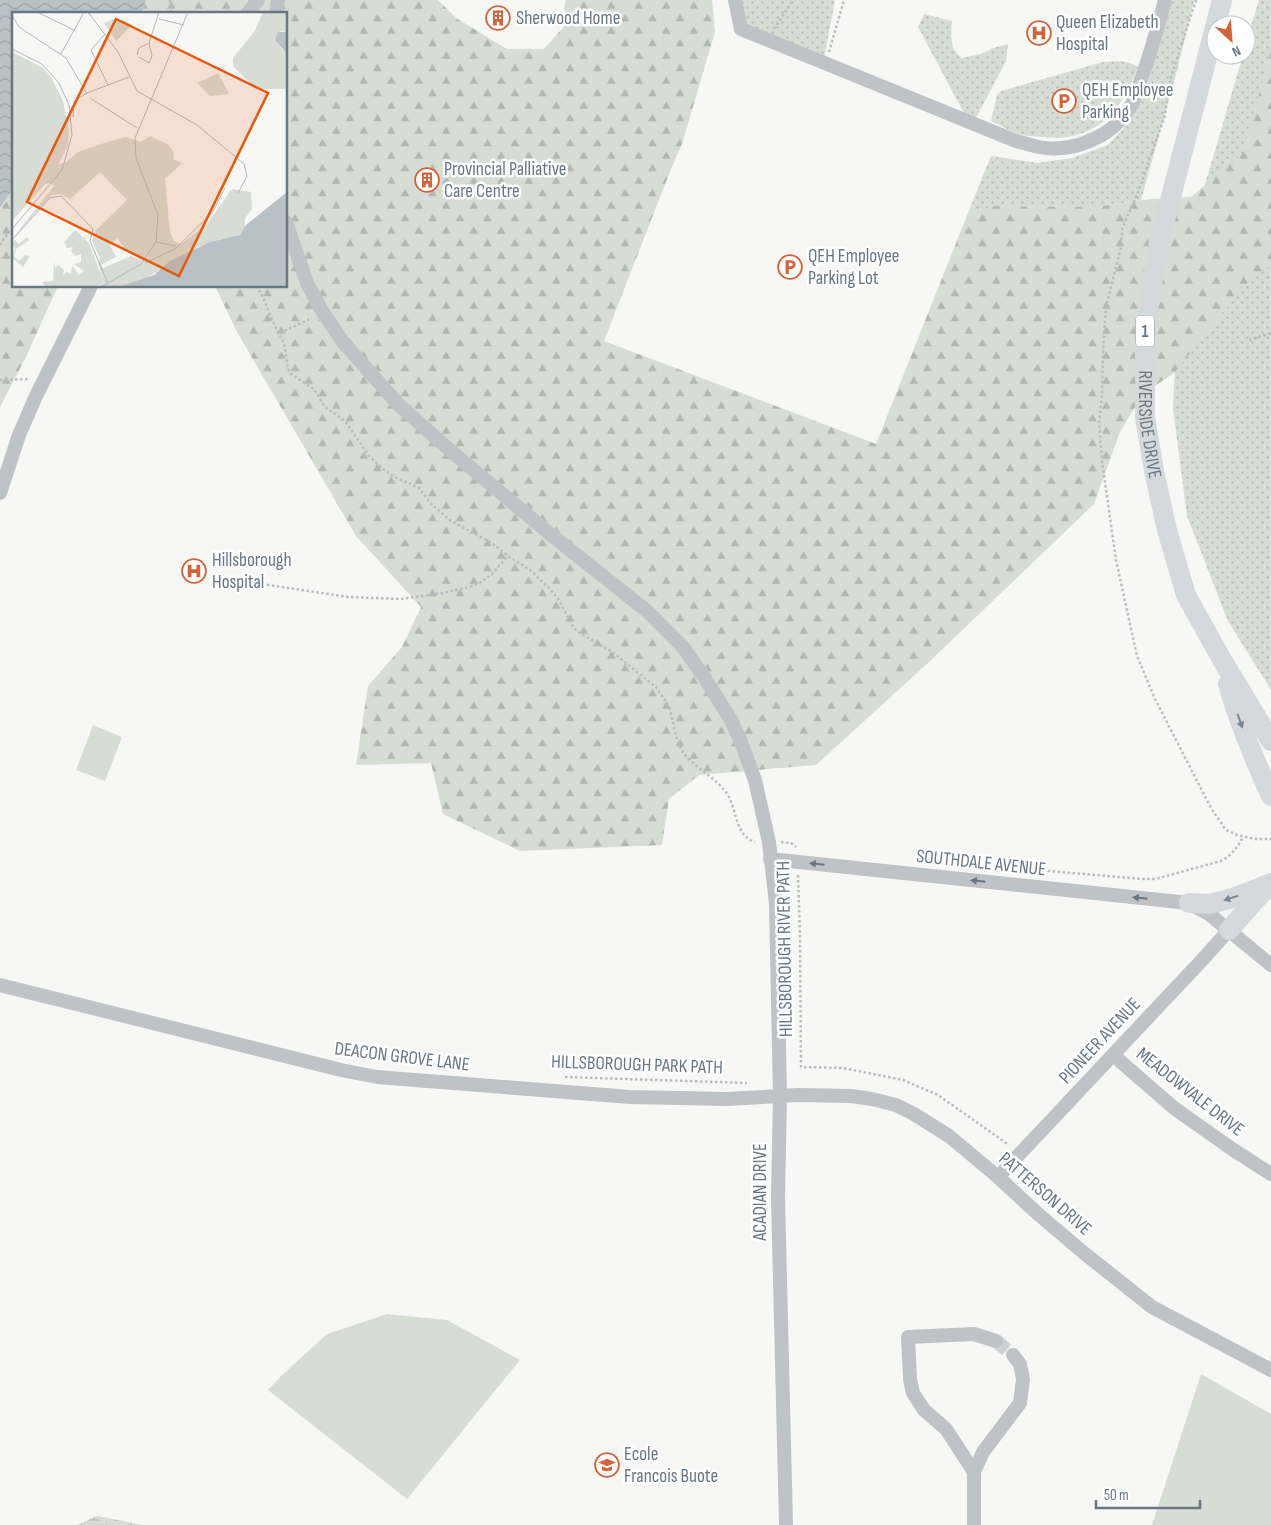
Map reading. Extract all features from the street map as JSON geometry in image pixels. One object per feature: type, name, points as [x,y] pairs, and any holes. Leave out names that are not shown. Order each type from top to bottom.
[{"type":"highway","name":"RIVERSIDE DRIVE","points":[[1222,0],[1159,243],[1145,327],[1145,418],[1167,530],[1186,596],[1271,741]]},
{"type":"highway","points":[[1221,658],[1235,708],[1271,796]]},
{"type":"highway","points":[[1189,903],[1210,904],[1233,898],[1271,883]]},
{"type":"highway","points":[[1229,930],[1271,883]]},
{"type":"street","points":[[248,12],[258,0]]},
{"type":"street","points":[[735,0],[741,29],[1016,141],[1040,147],[1060,148],[1086,142],[1104,134],[1127,112],[1135,100],[1166,0]]},
{"type":"street","name":"ACADIAN DRIVE","points":[[288,228],[307,283],[322,311],[343,342],[398,404],[543,528],[647,611],[683,647],[731,720],[741,742],[755,780],[769,842],[776,904],[780,1096],[778,1198],[786,1525]]},
{"type":"street","points":[[0,493],[19,435],[44,379],[90,288]]},
{"type":"street","name":"SOUTHDALE AVENUE","points":[[770,859],[1189,903]]},
{"type":"street","points":[[1189,903],[1209,914],[1271,965]]},
{"type":"street","name":"PIONEER AVENUE","points":[[998,1177],[1229,930]]},
{"type":"street","name":"DEACON GROVE LANE","points":[[0,985],[341,1070],[377,1077],[630,1097],[728,1099],[780,1096]]},
{"type":"street","name":"MEADOWVALE DRIVE","points":[[1113,1055],[1174,1108],[1271,1174]]},
{"type":"street","name":"PATTERSON DRIVE","points":[[780,1096],[851,1096],[896,1105],[932,1124],[998,1177],[1084,1253],[1152,1307],[1271,1370]]},
{"type":"street","points":[[974,1472],[946,1429],[924,1410],[912,1392],[908,1337],[974,1334],[996,1342]]},
{"type":"street","points":[[974,1525],[974,1472],[983,1452],[1020,1403],[1023,1379],[1020,1364],[1013,1355]]},
{"type":"path","points":[[767,40],[793,0]]},
{"type":"path","points":[[826,63],[844,0]]},
{"type":"path","points":[[0,245],[12,227]]},
{"type":"path","name":"HILLSBOROUGH RIVER PATH","points":[[257,288],[284,343],[288,369],[291,374],[314,389],[325,407],[345,421],[370,457],[396,478],[419,488],[431,504],[451,521],[492,543],[530,570],[550,588],[559,600],[572,626],[577,631],[612,652],[656,687],[670,709],[680,747],[729,796],[743,834],[748,840],[791,843],[797,848],[797,851]]},
{"type":"path","points":[[280,333],[307,321],[322,311]]},
{"type":"path","points":[[1249,340],[1271,333]]},
{"type":"path","points":[[0,380],[44,379]]},
{"type":"path","points":[[262,584],[348,597],[400,599],[469,587],[481,582],[492,574],[508,556]]},
{"type":"path","points":[[936,861],[1079,875],[1155,879],[1220,861],[1236,850],[1244,837]]},
{"type":"path","name":"HILLSBOROUGH RIVER PATH","points":[[798,870],[801,1067],[843,1068],[903,1080],[938,1095],[1009,1145]]},
{"type":"path","name":"HILLSBOROUGH PARK PATH","points":[[559,1077],[754,1083]]},
{"type":"green space","points":[[146,0],[438,0],[456,18],[507,49],[544,49],[568,22],[564,8],[566,0],[712,0],[715,32],[682,144],[604,341],[876,444],[968,213],[995,206],[1095,207],[1150,199],[1191,197],[1243,153],[1271,51],[1271,265],[1244,286],[1174,373],[1143,394],[1120,432],[1094,504],[929,662],[816,765],[699,775],[669,799],[662,845],[520,851],[443,814],[431,763],[356,765],[368,686],[402,647],[421,607],[356,536],[237,332],[216,288],[288,288],[288,12],[142,12]]},
{"type":"green space","points":[[741,0],[835,0],[824,59],[747,27]]},
{"type":"green space","points":[[1171,0],[1194,0],[1178,67],[1141,200],[1096,207],[995,206],[968,213],[991,156],[1038,163],[1072,158],[1108,145],[1129,122],[1145,94]]},
{"type":"green space","points":[[1259,0],[1271,0],[1271,690],[1228,621],[1187,516],[1173,409],[1179,273],[1240,65],[1256,65],[1256,15],[1254,15]]},
{"type":"green space","points":[[924,14],[952,21],[951,37],[953,46],[962,58],[981,54],[1008,44],[1006,61],[977,116],[972,119],[965,115],[918,27]]},
{"type":"green space","points":[[1120,61],[1138,67],[1123,98],[1114,111],[1091,130],[1060,138],[1027,136],[1008,130],[991,121],[997,95],[1001,91],[1103,62]]},
{"type":"green space","points":[[12,191],[12,288],[57,288],[26,357],[0,407],[0,207]]},
{"type":"green space","points":[[93,725],[122,737],[105,781],[76,770]]},
{"type":"green space","points":[[387,1314],[447,1320],[520,1360],[407,1499],[268,1390],[327,1334]]},
{"type":"green space","points":[[1201,1374],[1271,1414],[1271,1525],[1152,1525]]},
{"type":"green space","points":[[97,1516],[143,1525],[77,1525]]},
{"type":"water","points":[[0,0],[146,0],[142,12],[12,12],[12,191],[0,207]]},
{"type":"tunnel","points":[[996,1341],[1013,1355]]},
{"type":"place","name":"Sherwood Home","points":[[498,18]]},
{"type":"place","name":"Queen Elizabeth Hospital","points":[[1039,33]]},
{"type":"place","name":"QEH Employee Parking","points":[[1064,101]]},
{"type":"place","name":"Provincial Palliative Care Centre","points":[[427,180]]},
{"type":"place","name":"QEH Employee Parking Lot","points":[[790,267]]},
{"type":"place","name":"Hillsborough Hospital","points":[[194,571]]},
{"type":"place","name":"Ecole Francois Buote","points":[[607,1465]]}]
